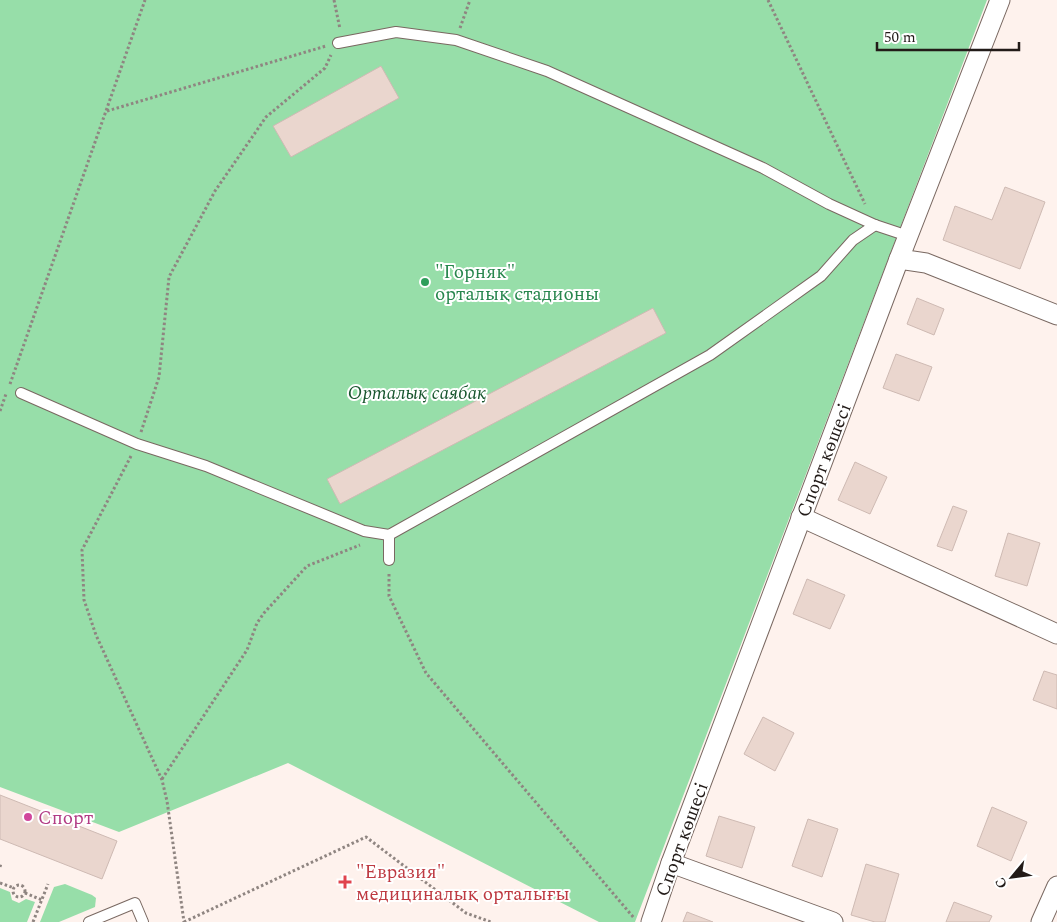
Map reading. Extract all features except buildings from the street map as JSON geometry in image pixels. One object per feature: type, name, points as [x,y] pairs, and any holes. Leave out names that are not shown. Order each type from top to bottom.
[{"type":"street","name":"Спорт көшесі","points":[[651,922],[671,863],[899,259],[1000,0]]},
{"type":"street","points":[[899,259],[926,263],[1057,316]]},
{"type":"street","points":[[802,517],[1057,634]]},
{"type":"street","points":[[671,863],[833,922]]},
{"type":"street","points":[[1041,922],[1057,886]]},
{"type":"lane","points":[[338,42],[396,32],[456,40],[547,71],[763,168],[829,204],[875,225],[908,236]]},
{"type":"lane","points":[[21,393],[137,444],[206,466],[364,531],[389,535],[710,355],[821,276],[852,240],[875,225]]},
{"type":"lane","points":[[389,535],[389,560]]},
{"type":"lane","points":[[89,922],[135,903],[143,922]]},
{"type":"path","points":[[0,412],[145,0]]},
{"type":"path","points":[[456,40],[470,0]]},
{"type":"path","points":[[768,0],[875,225]]},
{"type":"path","points":[[106,111],[338,42]]},
{"type":"path","points":[[162,780],[247,650],[257,623],[307,566],[389,535]]},
{"type":"path","points":[[389,560],[389,596],[426,673],[638,922]]},
{"type":"path","points":[[184,922],[366,837],[466,913],[491,922]]},
{"type":"path","points":[[0,883],[14,888],[21,885],[25,888],[25,893]]},
{"type":"path","points":[[33,922],[48,884]]},
{"type":"path","points":[[14,888],[14,894],[18,897],[25,893]]},
{"type":"path","points":[[25,893],[42,900]]},
{"type":"green space","name":"Орталық саябақ","points":[[0,0],[987,0],[635,922],[599,922],[288,763],[119,832],[0,787]]},
{"type":"green space","points":[[65,884],[96,898],[95,907],[59,922],[40,922],[54,887]]},
{"type":"green space","points":[[0,888],[10,892],[12,900],[19,903],[26,899],[35,902],[27,922],[0,922]]},
{"type":"place","name":"\"Горняк\" орталық стадионы","points":[[425,282]]},
{"type":"place","name":"Спорт","points":[[28,817]]},
{"type":"place","name":"\"Евразия\" медициналық орталығы","points":[[345,882]]}]
